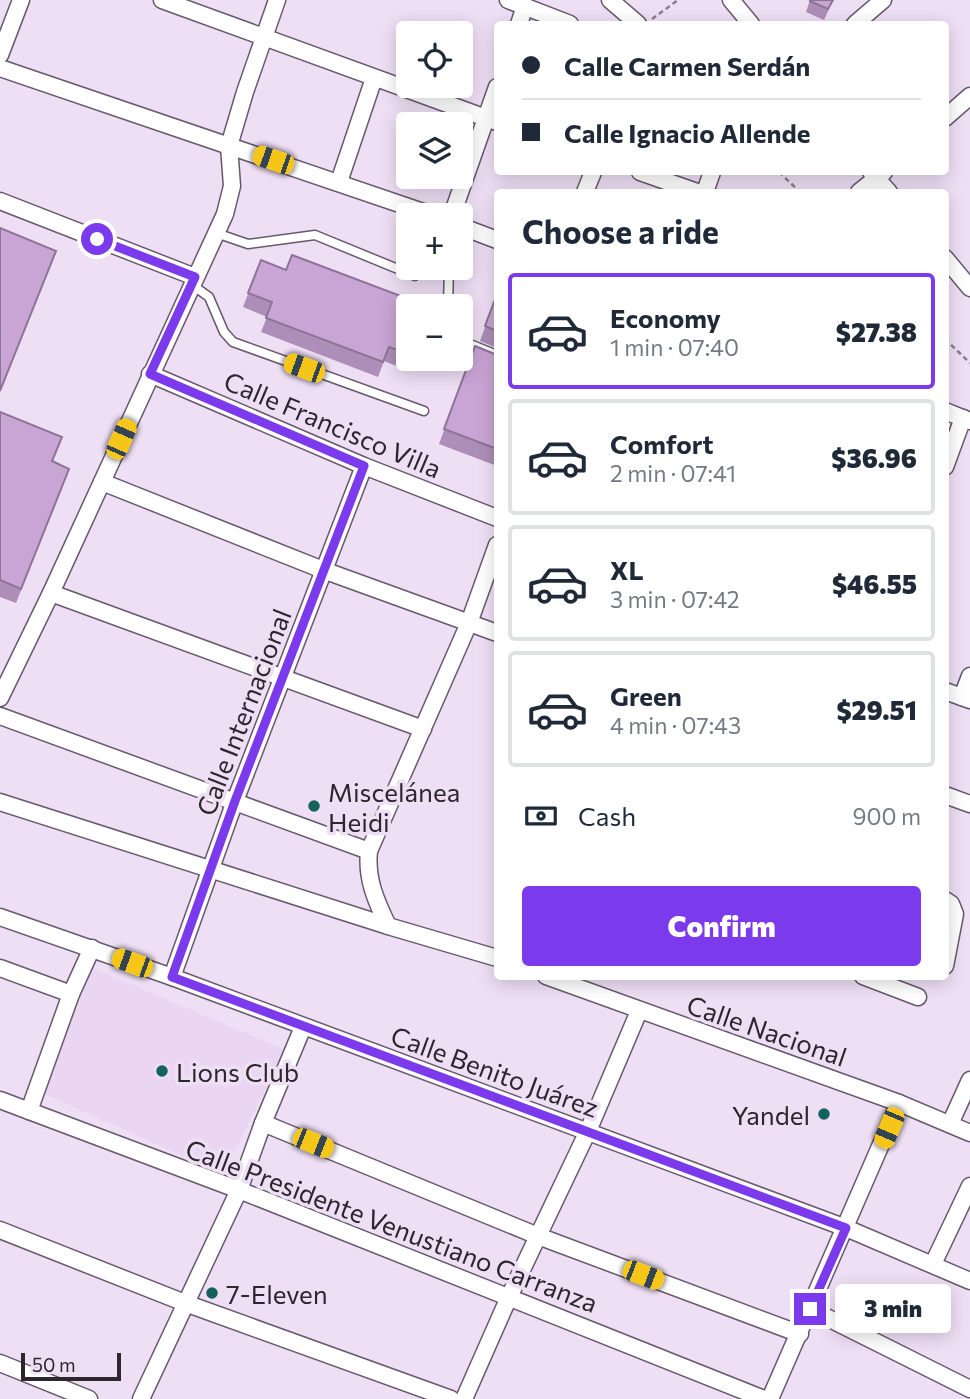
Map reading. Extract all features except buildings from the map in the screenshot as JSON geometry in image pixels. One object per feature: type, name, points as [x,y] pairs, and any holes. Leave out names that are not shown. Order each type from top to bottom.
[{"type":"street","points":[[0,55],[21,0]]},
{"type":"street","points":[[162,0],[491,120],[457,203]]},
{"type":"street","points":[[0,698],[216,233],[232,192],[229,146],[277,0]]},
{"type":"street","points":[[508,0],[562,21]]},
{"type":"street","points":[[610,0],[634,21]]},
{"type":"street","points":[[731,0],[748,21]]},
{"type":"street","points":[[858,21],[883,0]]},
{"type":"street","points":[[520,21],[525,6]]},
{"type":"street","points":[[0,68],[398,203]]},
{"type":"street","points":[[339,182],[374,78]]},
{"type":"street","points":[[949,114],[970,96]]},
{"type":"street","points":[[649,175],[688,189]]},
{"type":"street","points":[[862,189],[876,175]]},
{"type":"street","points":[[0,201],[193,280]]},
{"type":"street","points":[[473,231],[494,239]]},
{"type":"street","points":[[949,263],[970,288]]},
{"type":"street","name":"Calle Francisco Villa","points":[[150,374],[364,466],[494,517]]},
{"type":"street","points":[[949,412],[967,419],[949,458]]},
{"type":"street","name":"Calle Internacional","points":[[172,977],[235,801],[364,466]]},
{"type":"street","points":[[102,482],[323,570],[494,633]]},
{"type":"street","points":[[388,926],[375,901],[369,878],[369,851],[469,623],[494,553]]},
{"type":"street","points":[[51,593],[423,729]]},
{"type":"street","points":[[949,692],[966,698],[970,676]]},
{"type":"street","points":[[0,716],[369,851]]},
{"type":"street","points":[[949,796],[970,804]]},
{"type":"street","points":[[0,802],[388,926],[494,954]]},
{"type":"street","points":[[949,903],[955,914],[949,945]]},
{"type":"street","name":"Calle Benito Juárez","points":[[0,917],[172,977],[588,1131],[846,1228],[970,1281]]},
{"type":"street","points":[[29,1111],[71,994],[92,948]]},
{"type":"street","points":[[0,968],[71,994]]},
{"type":"street","name":"Calle Nacional","points":[[557,980],[899,1103],[970,1133]]},
{"type":"street","points":[[873,980],[918,997]]},
{"type":"street","points":[[464,1399],[588,1131],[639,1011]]},
{"type":"street","points":[[141,1399],[239,1190],[263,1123],[303,1027]]},
{"type":"street","points":[[950,1124],[970,1080]]},
{"type":"street","name":"Calle Presidente Venustiano Carranza","points":[[0,1100],[773,1398]]},
{"type":"street","points":[[773,1398],[899,1103]]},
{"type":"street","points":[[263,1123],[538,1236],[800,1334]]},
{"type":"street","points":[[933,1264],[970,1186]]},
{"type":"street","points":[[0,1230],[186,1303],[451,1399]]},
{"type":"street","points":[[810,1309],[970,1390],[967,1399]]},
{"type":"street","points":[[0,1363],[89,1399]]},
{"type":"lane","points":[[216,233],[248,244],[315,235],[396,268]]},
{"type":"lane","points":[[193,280],[209,297],[224,332],[233,342],[424,411]]},
{"type":"lane","points":[[473,345],[494,354]]},
{"type":"path","points":[[647,21],[678,0]]},
{"type":"path","points":[[782,175],[797,189]]},
{"type":"path","points":[[949,343],[970,363]]},
{"type":"shaded area","name":"Lions Club","points":[[93,968],[285,1050],[223,1174],[40,1092]]},
{"type":"place","name":"Miscelánea Heidi","points":[[314,806]]},
{"type":"place","name":"Lions Club","points":[[162,1071]]},
{"type":"place","name":"Yandel","points":[[824,1114]]},
{"type":"place","name":"7-Eleven","points":[[212,1293]]},
{"type":"route","points":[[97,239],[195,277],[150,374],[364,466],[235,801],[172,977],[846,1228],[810,1309]]}]
